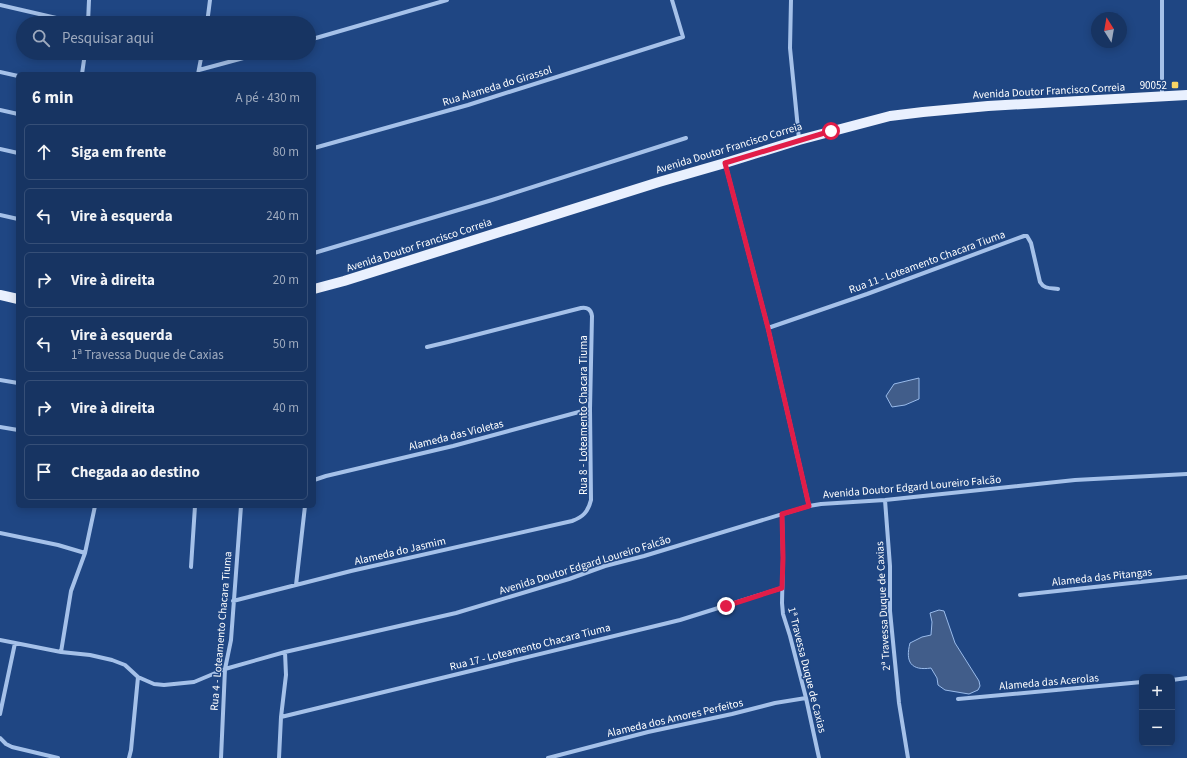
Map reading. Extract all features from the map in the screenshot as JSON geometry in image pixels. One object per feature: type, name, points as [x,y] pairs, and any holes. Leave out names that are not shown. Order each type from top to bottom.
[{"type":"main road","name":"Avenida Doutor Francisco Correia","points":[[316,288],[351,279],[650,184],[799,140],[890,116],[988,106],[1187,95]]},
{"type":"main road","points":[[0,295],[16,299]]},
{"type":"street","points":[[89,16],[90,0]]},
{"type":"street","points":[[208,16],[210,0]]},
{"type":"street","points":[[316,38],[447,0]]},
{"type":"street","name":"Rua Alameda do Girassol","points":[[316,147],[468,105],[683,37],[672,0]]},
{"type":"street","points":[[792,0],[790,15],[790,48],[799,140]]},
{"type":"street","points":[[1162,0],[1162,96]]},
{"type":"street","points":[[0,5],[48,16]]},
{"type":"street","points":[[82,72],[83,60]]},
{"type":"street","points":[[201,60],[198,72],[238,60]]},
{"type":"street","points":[[0,72],[16,76]]},
{"type":"street","points":[[0,110],[16,114]]},
{"type":"street","points":[[316,252],[492,200],[686,138]]},
{"type":"street","points":[[0,149],[16,153]]},
{"type":"street","points":[[725,163],[768,328],[809,506]]},
{"type":"street","points":[[0,215],[16,219]]},
{"type":"street","name":"Rua 11 - Loteamento Chacara Tiuma","points":[[768,328],[868,294],[1024,236],[1027,236],[1031,243],[1042,286],[1045,288],[1058,288]]},
{"type":"street","name":"Rua 8 - Loteamento Chacara Tiuma","points":[[427,347],[581,308],[589,308],[592,316],[590,409],[591,500],[585,514],[572,521]]},
{"type":"street","points":[[0,380],[16,383]]},
{"type":"street","name":"Alameda das Violetas","points":[[316,479],[453,446],[590,409]]},
{"type":"street","points":[[0,427],[16,430]]},
{"type":"street","name":"Avenida Doutor Edgard Loureiro Falcão","points":[[0,640],[112,660],[125,665],[138,677],[154,684],[181,684],[194,682],[225,669],[285,652],[456,613],[562,581],[605,566],[644,556],[809,506],[885,500],[1075,480],[1187,474]]},
{"type":"street","name":"2ª Travessa Duque de Caxias","points":[[885,500],[890,566],[890,611],[899,704],[908,758]]},
{"type":"street","points":[[61,652],[71,591],[85,553],[95,508]]},
{"type":"street","points":[[191,567],[195,508]]},
{"type":"street","name":"Rua 4 - Loteamento Chacara Tiuma","points":[[221,758],[225,669],[231,640],[241,508]]},
{"type":"street","points":[[296,585],[304,508]]},
{"type":"street","name":"1ª Travessa Duque de Caxias","points":[[782,514],[783,614],[806,698],[819,758]]},
{"type":"street","name":"Alameda do Jasmim","points":[[233,600],[351,571],[572,521]]},
{"type":"street","points":[[0,533],[58,544],[85,553]]},
{"type":"street","name":"Alameda das Pitangas","points":[[1020,594],[1187,577]]},
{"type":"street","name":"Rua 17 - Loteamento Chacara Tiuma","points":[[281,717],[680,620],[782,588]]},
{"type":"street","points":[[0,714],[15,643]]},
{"type":"street","points":[[280,758],[281,717],[286,675],[285,652]]},
{"type":"street","points":[[129,758],[138,677]]},
{"type":"street","points":[[1175,680],[1187,678]]},
{"type":"street","name":"Alameda das Acerolas","points":[[958,699],[1139,682]]},
{"type":"street","name":"Alameda dos Amores Perfeitos","points":[[548,758],[648,732],[775,703],[806,698]]},
{"type":"street","points":[[0,738],[12,747],[58,758]]},
{"type":"water","points":[[919,378],[919,399],[905,405],[892,407],[886,396],[894,384]]},
{"type":"water","points":[[939,610],[944,611],[955,643],[979,681],[980,686],[978,690],[969,694],[945,690],[938,685],[937,678],[931,668],[919,668],[911,664],[909,660],[908,655],[910,643],[922,637],[931,635],[932,622],[930,613]]},
{"type":"place","name":"90052","points":[[1175,85]]},
{"type":"route","points":[[726,606],[782,588],[782,514],[809,506],[768,328],[725,163],[831,131]]}]
